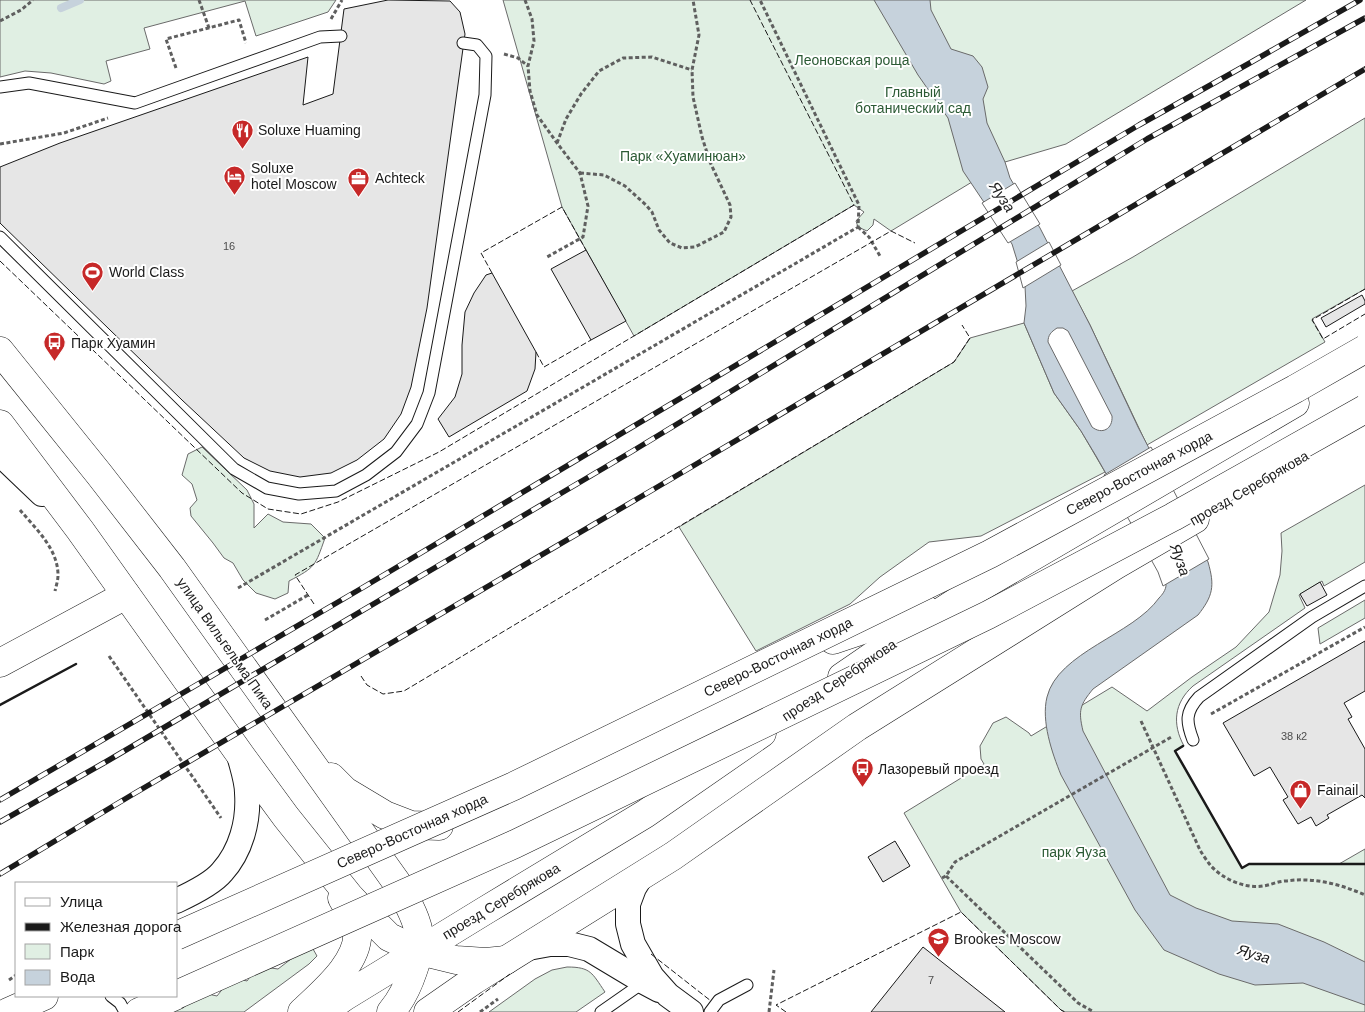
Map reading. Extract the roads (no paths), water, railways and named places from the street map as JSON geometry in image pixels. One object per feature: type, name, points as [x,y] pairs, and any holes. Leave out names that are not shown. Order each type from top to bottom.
[{"type":"main road","name":"Северо-Восточная хорда","points":[[178,935],[514,786],[990,554],[1295,389],[1365,349]]},
{"type":"main road","name":"улица Вильгельма Пика","points":[[0,351],[172,568],[397,883],[410,908],[418,932],[419,951],[411,978],[400,1001],[391,1012]]},
{"type":"main road","name":"проезд Серебрякова","points":[[323,1012],[344,997],[645,814],[874,655],[967,595],[1365,361]]},
{"type":"main road","points":[[178,995],[515,844],[988,615],[1173,517],[1365,409]]},
{"type":"main road","name":"проезд Серебрякова","points":[[428,1012],[474,980],[673,856],[857,727],[1116,565],[1365,420]]},
{"type":"main road","points":[[0,424],[80,530],[286,817],[350,897],[390,937],[419,951],[463,960],[486,962],[518,954]]},
{"type":"main road","points":[[0,663],[126,595]]},
{"type":"main road","points":[[294,741],[345,791],[385,815],[411,825],[438,826],[467,822],[780,658],[967,595]]},
{"type":"main road","points":[[302,1012],[347,965],[357,942],[357,928],[325,865]]},
{"type":"main road","points":[[8,1012],[42,997]]},
{"type":"main road","points":[[139,1012],[174,997]]},
{"type":"street","points":[[0,454],[80,530]]},
{"type":"street","points":[[178,900],[195,892],[222,873],[238,850],[246,824],[247,792],[239,753]]},
{"type":"street","points":[[642,875],[634,888],[628,904],[628,924],[634,944],[652,976],[668,995]]},
{"type":"street","points":[[518,954],[550,944],[570,944],[589,949],[668,995],[691,1012]]},
{"type":"street","points":[[0,1012],[22,997]]},
{"type":"lane","points":[[0,87],[29,83],[135,103],[320,37],[341,36]]},
{"type":"lane","points":[[0,237],[234,469],[266,488],[299,494],[336,491],[366,474],[396,452],[417,424],[428,393],[485,96],[486,56],[477,45],[463,43]]},
{"type":"lane","points":[[1193,740],[1188,727],[1189,711],[1192,704],[1199,697],[1312,617],[1365,586]]},
{"type":"lane","points":[[602,1012],[644,982]]},
{"type":"lane","points":[[710,1012],[719,1000],[747,985]]},
{"type":"lane","points":[[112,997],[120,1003],[125,1012]]},
{"type":"water","name":"Яуза","points":[[874,0],[930,0],[931,10],[951,49],[973,56],[982,67],[988,87],[983,99],[987,123],[1005,162],[1010,178],[1040,228],[1090,325],[1138,427],[1208,562],[1212,578],[1210,596],[1198,615],[1093,689],[1081,708],[1083,731],[1170,895],[1196,908],[1232,921],[1278,924],[1324,942],[1365,962],[1365,1005],[1303,983],[1255,985],[1219,974],[1164,950],[1135,910],[1061,775],[1051,747],[1045,716],[1047,697],[1054,681],[1065,668],[1080,656],[1132,623],[1147,611],[1163,594],[1166,585],[1161,570],[1096,456],[1054,393],[1024,323],[1026,306],[1025,286],[1012,244],[963,171],[948,118],[918,75]],"holes":[[[1057,328],[1063,328],[1068,331],[1112,416],[1111,424],[1106,429],[1099,430],[1092,427],[1048,342],[1049,336],[1053,331]]]},
{"type":"waterway","points":[[61,8],[80,0]]},
{"type":"railway","points":[[0,800],[362,588],[1139,125],[1360,0]]},
{"type":"railway","points":[[0,822],[109,760],[631,452],[1147,139],[1365,18]]},
{"type":"railway","points":[[0,874],[1365,69]]},
{"type":"place","name":"Soluxe Huaming","points":[[242,149]]},
{"type":"place","name":"Soluxe hotel Moscow","points":[[235,195]]},
{"type":"place","name":"Achteck","points":[[359,197]]},
{"type":"place","name":"World Class","points":[[93,291]]},
{"type":"place","name":"Парк Хуамин","points":[[55,362]]},
{"type":"place","name":"Лазоревый проезд","points":[[862,788]]},
{"type":"place","name":"Fainail","points":[[1301,809]]},
{"type":"place","name":"Brookes Moscow","points":[[938,958]]},
{"type":"park label","name":"Леоновская роща","points":[[852,60]]},
{"type":"park label","name":"Главный ботанический сад","points":[[913,100]]},
{"type":"park label","name":"Парк «Хуаминюан»","points":[[683,156]]},
{"type":"park label","name":"парк Яуза","points":[[1074,852]]}]
